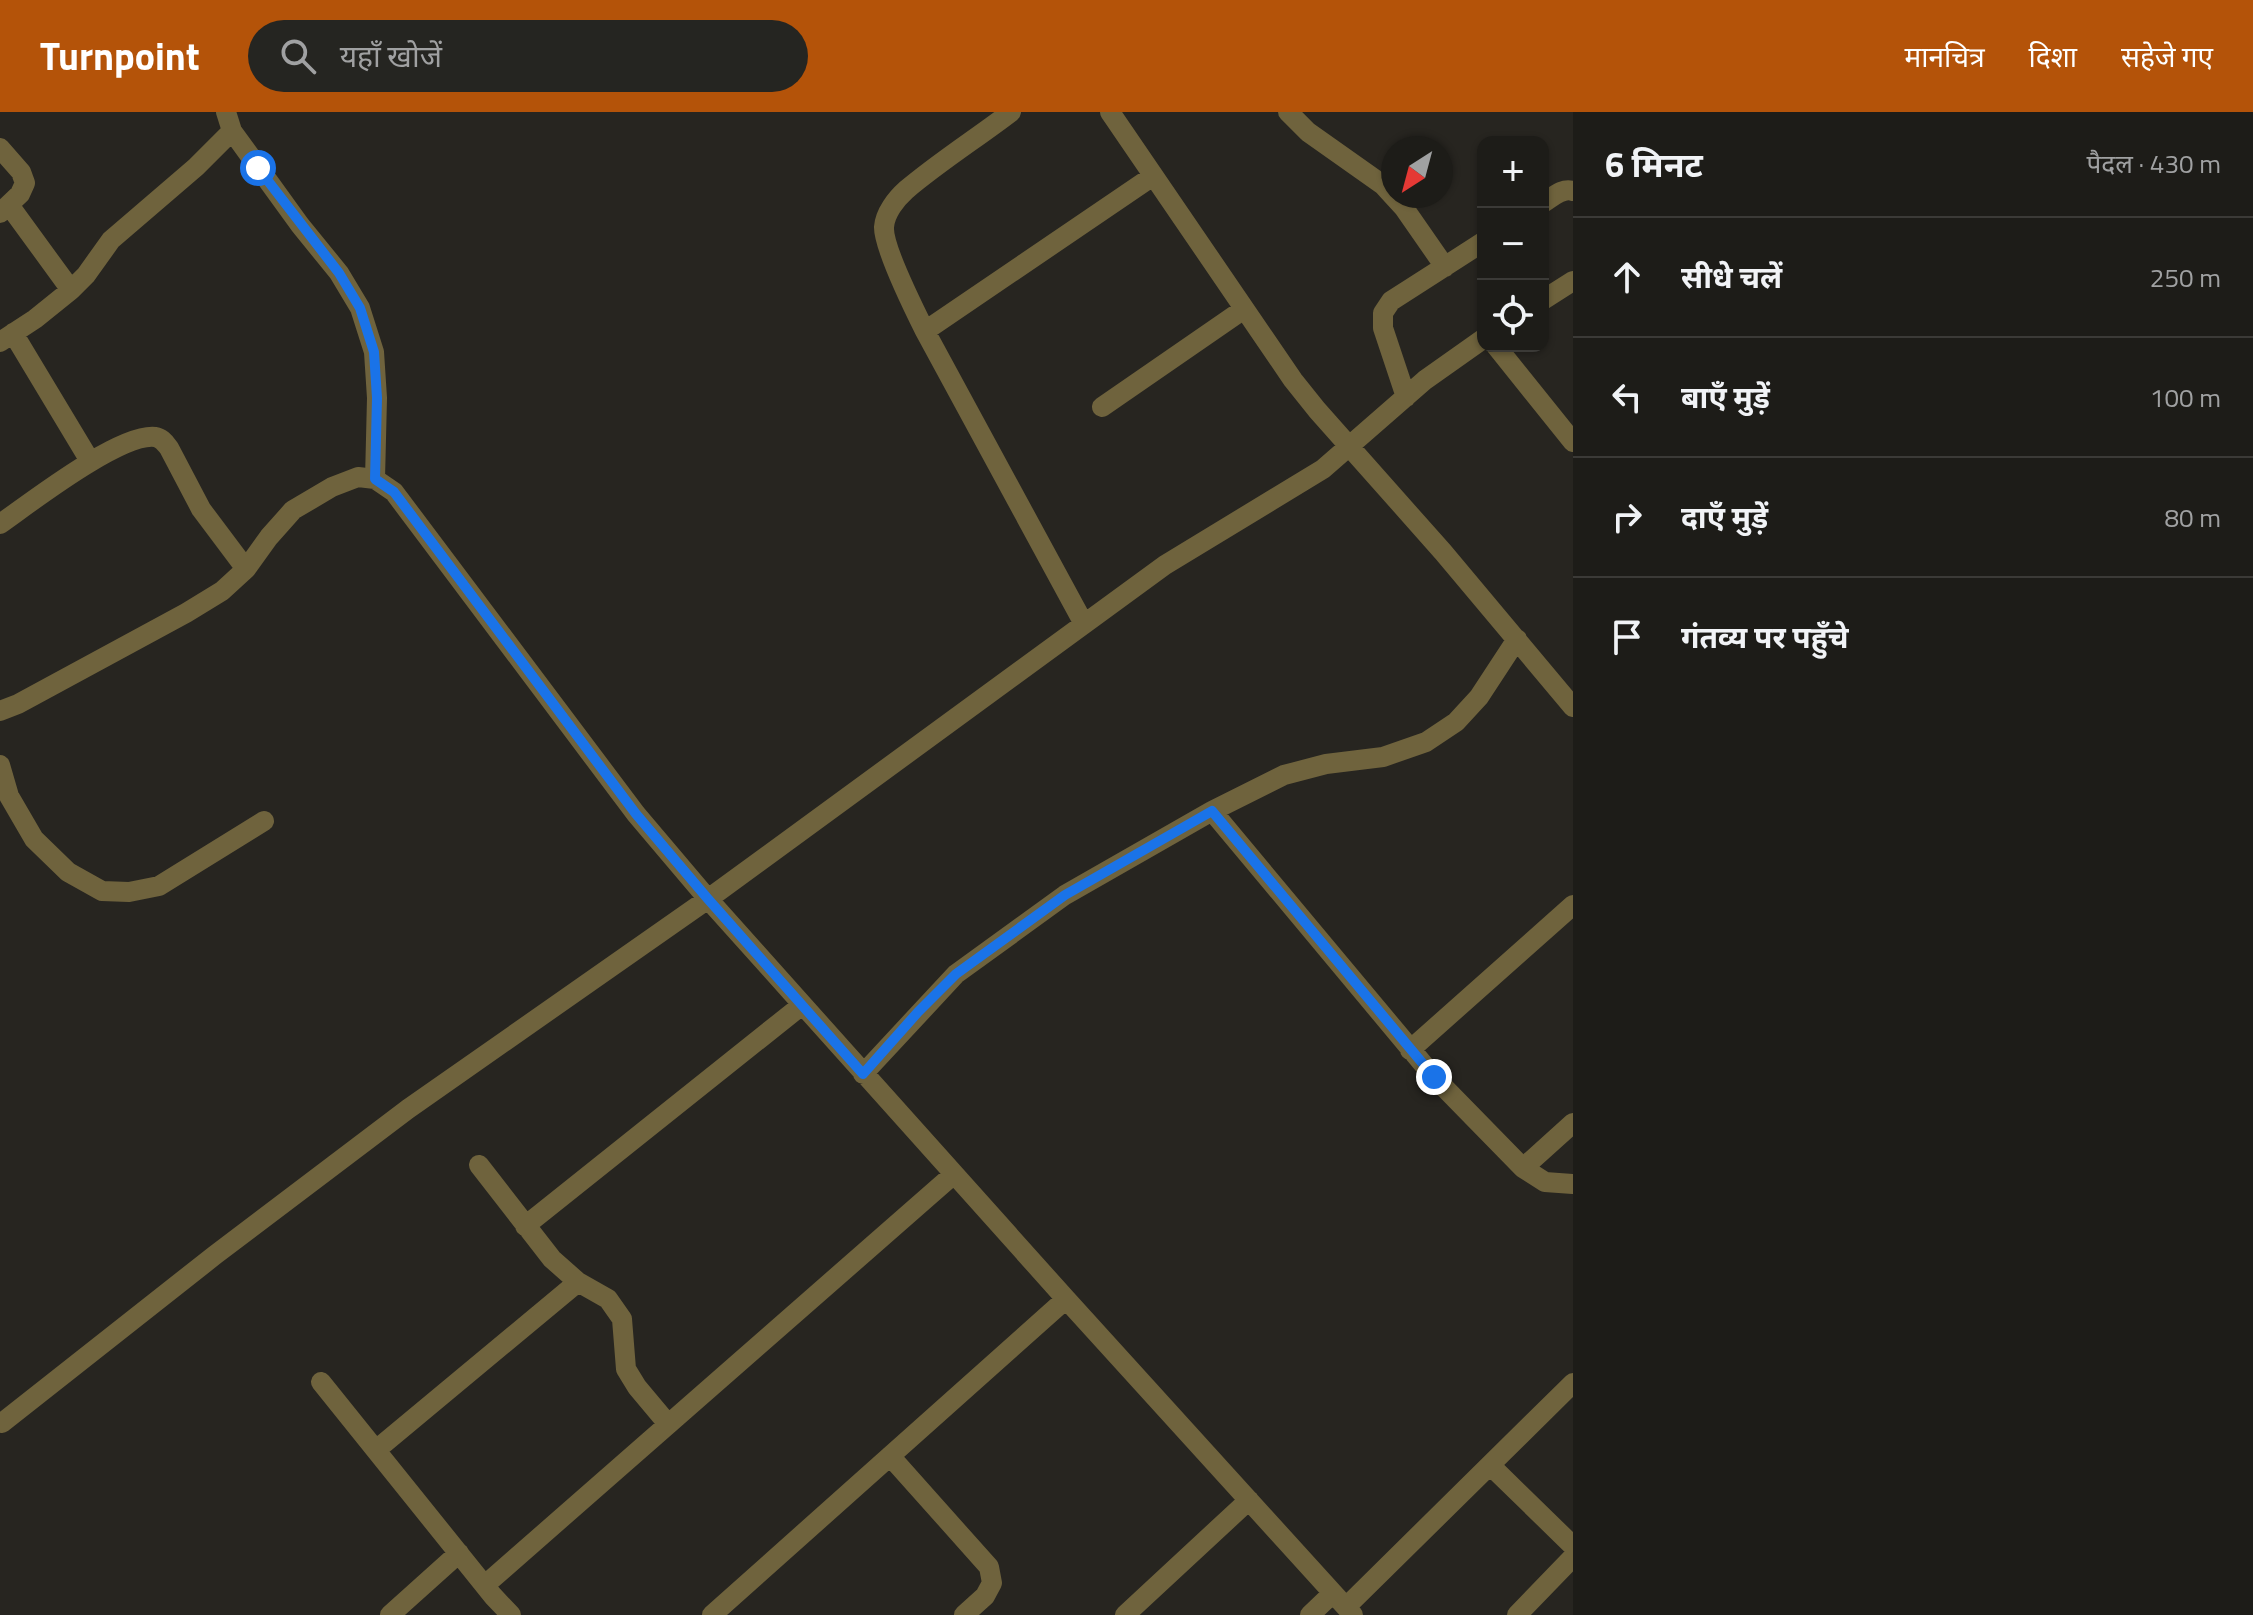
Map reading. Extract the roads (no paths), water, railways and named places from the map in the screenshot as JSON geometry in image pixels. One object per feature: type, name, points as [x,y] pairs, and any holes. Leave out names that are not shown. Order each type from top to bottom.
[{"type":"street","points":[[1011,112],[904,192],[889,211],[884,228],[890,250],[925,331],[1084,624]]},
{"type":"street","points":[[1110,112],[1293,380],[1573,707]]},
{"type":"street","points":[[1288,112],[1308,132],[1381,184]]},
{"type":"street","points":[[90,461],[6,338],[71,290],[111,240],[196,167],[229,121],[281,200],[339,273],[360,308],[374,352],[377,398],[375,479]]},
{"type":"street","points":[[0,148],[21,172],[25,183],[20,194],[5,209],[71,290]]},
{"type":"street","points":[[925,331],[1153,176]]},
{"type":"street","points":[[1549,199],[1560,192],[1573,191]]},
{"type":"street","points":[[1404,208],[1445,267]]},
{"type":"street","points":[[1406,397],[1383,328],[1383,313],[1391,301],[1477,246]]},
{"type":"street","points":[[1549,296],[1573,281]]},
{"type":"street","points":[[1102,407],[1244,309]]},
{"type":"street","points":[[2,1423],[215,1255],[408,1109],[708,899],[1165,565],[1323,469],[1425,380],[1477,343]]},
{"type":"street","points":[[1501,352],[1573,442]]},
{"type":"street","points":[[0,524],[90,461],[139,439],[154,437],[162,439],[169,448],[201,509],[246,569]]},
{"type":"street","points":[[0,711],[18,704],[222,591],[246,569],[293,510],[332,487],[358,477],[375,479],[394,492],[636,814],[708,899],[1344,1605]]},
{"type":"street","points":[[863,1074],[956,974],[1065,895],[1212,811],[1284,775],[1326,764],[1383,757],[1426,742],[1456,722],[1479,697],[1517,639]]},
{"type":"street","points":[[0,765],[9,796],[34,839],[68,872],[102,891],[129,892],[159,886],[264,821]]},
{"type":"street","points":[[1212,811],[1434,1077],[1523,1168],[1545,1182],[1573,1184]]},
{"type":"street","points":[[1410,1050],[1573,905]]},
{"type":"street","points":[[525,1226],[802,1005]]},
{"type":"street","points":[[1523,1168],[1573,1123]]},
{"type":"street","points":[[479,1165],[552,1259],[578,1282],[608,1299],[622,1319],[626,1369],[668,1424]]},
{"type":"street","points":[[485,1585],[954,1174]]},
{"type":"street","points":[[376,1450],[578,1282]]},
{"type":"street","points":[[712,1615],[1066,1299]]},
{"type":"street","points":[[321,1382],[511,1615]]},
{"type":"street","points":[[1310,1615],[1344,1605],[1573,1383]]},
{"type":"street","points":[[890,1456],[989,1567],[992,1583],[985,1596],[964,1615]]},
{"type":"street","points":[[1490,1465],[1573,1546]]},
{"type":"street","points":[[1125,1615],[1249,1500]]},
{"type":"street","points":[[390,1615],[459,1553]]},
{"type":"street","points":[[1517,1615],[1573,1557]]}]
